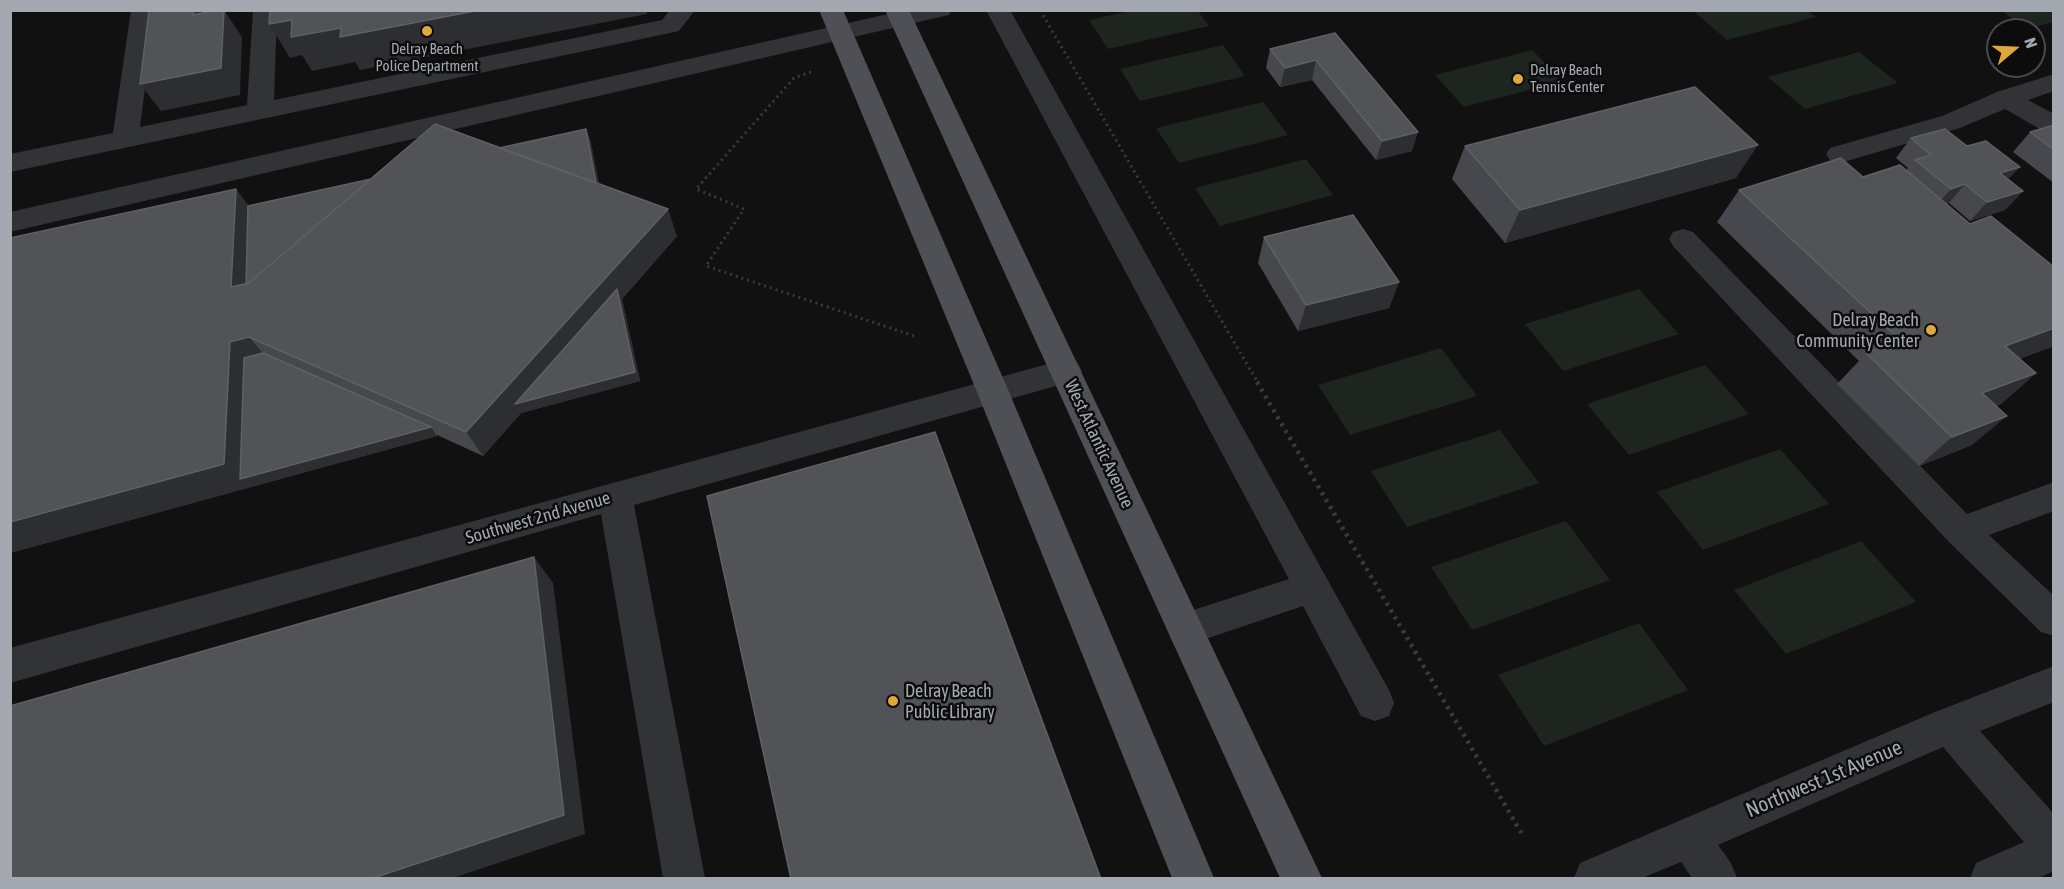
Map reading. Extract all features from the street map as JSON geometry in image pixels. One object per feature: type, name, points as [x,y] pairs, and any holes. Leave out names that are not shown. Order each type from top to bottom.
[{"type":"main road","name":"West Atlantic Avenue","points":[[899,15],[1301,879]]},
{"type":"main road","points":[[836,22],[993,392],[1193,879]]},
{"type":"street","points":[[125,139],[143,10]]},
{"type":"street","points":[[260,111],[265,10]]},
{"type":"street","points":[[10,222],[682,70],[836,22],[940,10]]},
{"type":"street","points":[[998,10],[1375,703]]},
{"type":"street","points":[[10,163],[260,111],[676,18],[682,70]]},
{"type":"street","points":[[1840,154],[1952,122],[2006,98],[2054,82]]},
{"type":"street","points":[[2006,98],[2054,126]]},
{"type":"street","points":[[1683,239],[1961,531],[2054,620]]},
{"type":"street","name":"Southwest 2nd Avenue","points":[[10,666],[1066,372]]},
{"type":"street","points":[[615,496],[683,878]]},
{"type":"street","points":[[1961,531],[2054,496]]},
{"type":"street","points":[[1185,629],[1312,586]]},
{"type":"street","name":"Northwest 1st Avenue","points":[[1595,879],[1949,725],[2054,684]]},
{"type":"street","points":[[1949,725],[2054,845]]},
{"type":"street","points":[[1689,838],[1716,879]]},
{"type":"street","points":[[1991,879],[2054,850]]},
{"type":"path","points":[[1040,10],[1522,834]]},
{"type":"path","points":[[818,70],[794,78],[696,189],[744,209],[706,266],[914,336]]},
{"type":"shaded area","points":[[2013,10],[2053,11],[2053,22],[2046,24],[2046,18],[2011,18],[2004,13]]},
{"type":"shaded area","points":[[1130,11],[1198,11],[1209,26],[1108,49],[1089,20]]},
{"type":"shaded area","points":[[1693,11],[1808,11],[1816,17],[1727,40]]},
{"type":"shaded area","points":[[1223,45],[1245,76],[1140,101],[1120,69]]},
{"type":"shaded area","points":[[1532,50],[1563,81],[1464,107],[1435,75]]},
{"type":"shaded area","points":[[1859,52],[1898,83],[1805,109],[1768,77]]},
{"type":"shaded area","points":[[1263,102],[1288,135],[1179,163],[1156,128]]},
{"type":"shaded area","points":[[1306,159],[1333,195],[1220,226],[1195,188]]},
{"type":"shaded area","points":[[1639,289],[1679,334],[1563,371],[1525,324]]},
{"type":"shaded area","points":[[1441,348],[1477,396],[1350,435],[1318,385]]},
{"type":"shaded area","points":[[1705,365],[1749,414],[1629,455],[1587,404]]},
{"type":"shaded area","points":[[1500,430],[1539,483],[1407,527],[1371,471]]},
{"type":"shaded area","points":[[1780,449],[1829,504],[1703,550],[1657,492]]},
{"type":"shaded area","points":[[1566,521],[1610,580],[1472,630],[1431,567]]},
{"type":"shaded area","points":[[1861,541],[1916,602],[1786,654],[1734,590]]},
{"type":"shaded area","points":[[1639,623],[1688,690],[1544,746],[1498,675]]},
{"type":"building","points":[[149,10],[194,10],[193,15],[224,10],[221,68],[140,84]]},
{"type":"building","points":[[270,10],[480,10],[340,37],[341,28],[291,37],[292,20],[269,24]]},
{"type":"building","points":[[1335,33],[1418,132],[1382,141],[1316,60],[1285,68],[1270,49]]},
{"type":"building","points":[[1695,87],[1758,145],[1520,210],[1465,146]]},
{"type":"building","points":[[435,124],[668,209],[466,432],[249,337],[230,342],[224,464],[10,522],[10,238],[236,189],[231,287],[249,283]]},
{"type":"building","points":[[2054,125],[2054,150],[2030,132]]},
{"type":"building","points":[[586,129],[596,183],[499,148]]},
{"type":"building","points":[[1945,129],[1967,146],[1986,141],[2020,167],[2000,173],[2023,191],[1987,202],[1965,184],[1951,189],[1915,160],[1931,155],[1911,138]]},
{"type":"building","points":[[1841,158],[1863,177],[1900,165],[1970,224],[1991,216],[2054,267],[2054,328],[2005,346],[2036,373],[1982,393],[2007,416],[1952,437],[1866,353],[1901,341],[1739,190]]},
{"type":"building","points":[[371,179],[249,283],[246,284],[248,206]]},
{"type":"building","points":[[1353,215],[1399,282],[1306,305],[1264,237]]},
{"type":"building","points":[[617,289],[635,372],[515,404]]},
{"type":"building","points":[[263,353],[431,427],[240,479],[244,358]]},
{"type":"building","name":"Delray Beach Public Library","points":[[935,432],[1101,879],[791,879],[707,496]]},
{"type":"building","points":[[534,557],[564,815],[370,879],[10,879],[10,706]]},
{"type":"place","name":"Delray Beach Police Department","points":[[427,31]]},
{"type":"place","name":"Delray Beach Tennis Center","points":[[1518,79]]},
{"type":"place","name":"Delray Beach Community Center","points":[[1931,330]]},
{"type":"place","name":"Delray Beach Public Library","points":[[893,701]]}]
